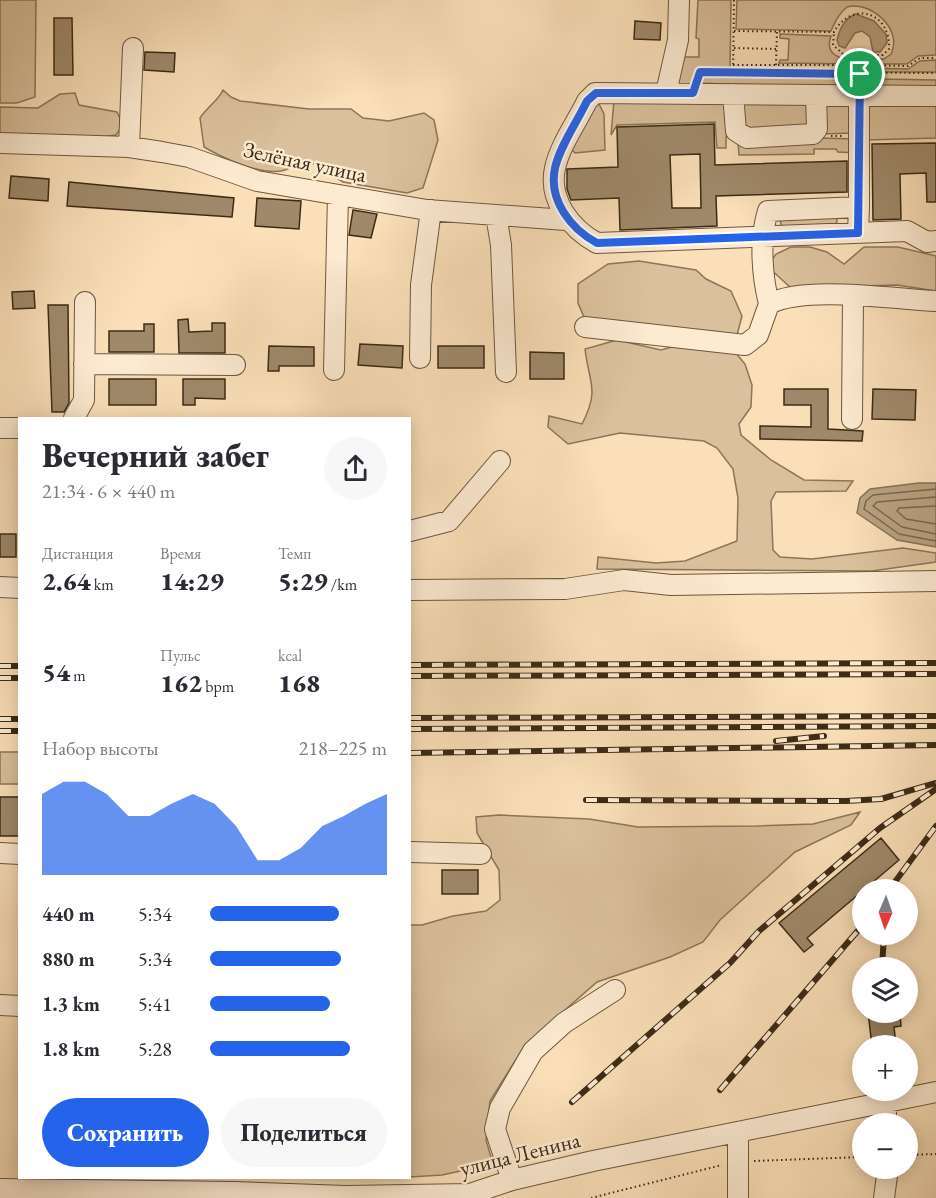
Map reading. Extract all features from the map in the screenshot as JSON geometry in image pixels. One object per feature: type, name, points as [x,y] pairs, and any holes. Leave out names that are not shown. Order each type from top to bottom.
[{"type":"street","points":[[666,93],[678,40],[679,0]]},
{"type":"street","points":[[129,147],[133,48]]},
{"type":"street","points":[[936,96],[596,93],[587,101],[555,166],[554,180],[566,220],[597,243],[907,231],[927,242],[936,241]]},
{"type":"street","points":[[733,94],[736,131],[747,138],[813,134],[817,129],[816,95]]},
{"type":"street","points":[[858,233],[860,96]]},
{"type":"street","name":"Зелёная улица","points":[[0,143],[129,147],[189,157],[257,181],[338,195],[431,210],[566,220]]},
{"type":"street","points":[[334,370],[338,195]]},
{"type":"street","points":[[585,327],[745,345],[758,335],[769,304],[765,285],[764,237],[768,211],[860,207]]},
{"type":"street","points":[[420,358],[421,285],[431,210]]},
{"type":"street","points":[[496,215],[501,245],[506,372]]},
{"type":"street","points":[[769,304],[782,297],[804,294],[936,300]]},
{"type":"street","points":[[852,419],[853,297]]},
{"type":"street","points":[[75,417],[84,400],[85,302]]},
{"type":"street","points":[[84,364],[235,365]]},
{"type":"street","points":[[0,428],[18,428]]},
{"type":"street","points":[[411,531],[449,521],[501,461]]},
{"type":"street","points":[[411,590],[565,590],[624,580],[671,585],[936,581]]},
{"type":"street","points":[[0,587],[18,588]]},
{"type":"street","points":[[411,852],[481,854]]},
{"type":"street","points":[[0,854],[18,854]]},
{"type":"street","points":[[512,1180],[495,1130],[500,1108],[533,1052],[564,1023],[615,990]]},
{"type":"street","points":[[0,1005],[18,1006]]},
{"type":"street","name":"улица Ленина","points":[[0,1189],[231,1185],[346,1196],[470,1196],[512,1180],[936,1092]]},
{"type":"street","points":[[886,1102],[886,1113]]},
{"type":"street","points":[[738,1132],[738,1198]]},
{"type":"street","points":[[884,1198],[887,1179]]},
{"type":"path","points":[[733,94],[734,0]]},
{"type":"path","points":[[852,11],[868,12],[879,19],[886,28],[889,49],[883,55],[844,56],[836,51],[832,40],[834,32],[844,17],[852,11]]},
{"type":"path","points":[[734,31],[834,32]]},
{"type":"path","points":[[776,65],[777,31]]},
{"type":"path","points":[[734,48],[777,49]]},
{"type":"path","points":[[860,56],[860,96]]},
{"type":"path","points":[[733,65],[908,66],[920,58],[936,58]]},
{"type":"path","points":[[693,93],[700,72],[936,73]]},
{"type":"path","points":[[813,134],[859,136]]},
{"type":"path","points":[[918,1155],[936,1154]]},
{"type":"shaded area","points":[[0,0],[36,0],[35,97],[17,103],[0,103]]},
{"type":"shaded area","points":[[698,0],[731,0],[730,70],[699,70],[697,76],[936,80],[936,90],[693,83],[690,89],[675,88],[679,57],[699,57],[699,39],[696,38]]},
{"type":"shaded area","points":[[737,0],[936,0],[936,55],[918,56],[907,64],[864,64],[865,59],[884,59],[891,54],[894,44],[893,35],[882,18],[865,8],[855,6],[844,9],[831,31],[736,29]]},
{"type":"shaded area","points":[[780,34],[831,36],[829,42],[832,52],[844,59],[855,60],[854,64],[779,63],[780,60],[788,60],[789,39],[780,38]]},
{"type":"shaded area","points":[[936,60],[936,72],[864,72],[864,68],[908,69],[920,61]]},
{"type":"shaded area","points":[[223,90],[240,101],[309,109],[351,109],[363,118],[389,121],[424,113],[434,120],[438,140],[423,188],[407,193],[343,182],[306,159],[288,169],[266,171],[222,156],[204,147],[200,118]]},
{"type":"shaded area","points":[[75,93],[79,105],[117,112],[123,125],[116,135],[91,139],[0,134],[0,107],[38,108],[60,94]]},
{"type":"shaded area","points":[[614,100],[728,100],[731,136],[726,137],[726,148],[717,148],[715,122],[617,125],[611,135]]},
{"type":"shaded area","points":[[806,100],[812,126],[744,134],[740,102]]},
{"type":"shaded area","points":[[851,100],[855,133],[821,134],[821,103]]},
{"type":"shaded area","points":[[868,100],[936,100],[936,138],[865,140]]},
{"type":"shaded area","points":[[595,104],[599,104],[604,114],[605,150],[575,153],[571,149]]},
{"type":"shaded area","points":[[820,138],[856,139],[856,153],[838,152],[836,149],[814,149],[814,154],[739,155],[738,142]]},
{"type":"shaded area","points":[[834,215],[837,219],[836,227],[782,228],[780,220]]},
{"type":"shaded area","points":[[791,247],[810,247],[827,252],[844,264],[864,247],[898,247],[936,256],[936,291],[897,285],[791,288],[767,266],[776,254]]},
{"type":"shaded area","points":[[639,261],[696,270],[706,279],[731,291],[742,316],[737,335],[599,322],[584,317],[578,303],[578,284],[608,264]]},
{"type":"shaded area","points":[[617,340],[661,350],[682,344],[735,352],[745,364],[752,385],[751,407],[739,424],[741,435],[771,460],[804,480],[853,481],[846,491],[776,492],[771,501],[773,550],[780,557],[812,559],[903,548],[936,553],[936,562],[872,571],[597,569],[598,557],[656,563],[685,561],[737,541],[738,498],[733,469],[717,448],[704,441],[620,433],[568,444],[548,427],[549,416],[582,424],[592,394],[585,349]]},
{"type":"shaded area","points":[[0,752],[18,752],[18,784],[0,784]]},
{"type":"shaded area","points":[[860,812],[851,825],[795,852],[720,920],[703,942],[670,957],[597,982],[525,1045],[490,1101],[486,1140],[493,1164],[442,1175],[411,1177],[411,925],[422,925],[453,916],[486,911],[500,900],[499,870],[477,833],[476,817],[499,815],[589,819],[638,827],[813,824]]},
{"type":"water","points":[[856,14],[874,21],[886,34],[887,43],[880,52],[873,52],[870,37],[862,31],[855,33],[845,48],[839,46],[837,40],[841,28],[848,18]]},
{"type":"water","points":[[936,483],[936,547],[897,540],[857,513],[860,498],[870,489]]},
{"type":"building","points":[[54,18],[72,18],[73,75],[54,75]]},
{"type":"building","points":[[635,21],[661,23],[660,40],[634,39]]},
{"type":"building","points":[[145,52],[175,53],[174,72],[144,70]]},
{"type":"building","points":[[714,124],[715,165],[847,161],[847,192],[716,196],[717,226],[620,230],[619,198],[571,200],[567,189],[567,169],[618,167],[617,127]],"holes":[[[700,154],[701,208],[672,208],[670,155]]]},
{"type":"building","points":[[936,143],[936,202],[927,202],[926,173],[900,174],[901,219],[873,220],[872,144]]},
{"type":"building","points":[[11,176],[49,179],[48,201],[9,198]]},
{"type":"building","points":[[69,182],[234,198],[232,217],[67,206]]},
{"type":"building","points":[[257,198],[301,201],[299,229],[255,226]]},
{"type":"building","points":[[353,210],[377,214],[371,238],[349,235]]},
{"type":"building","points":[[34,291],[35,308],[13,309],[12,292]]},
{"type":"building","points":[[48,305],[68,305],[69,403],[64,412],[52,412]]},
{"type":"building","points":[[188,319],[189,332],[212,331],[212,323],[225,323],[225,353],[179,353],[178,320]]},
{"type":"building","points":[[144,324],[154,324],[154,352],[109,352],[109,331],[144,331]]},
{"type":"building","points":[[360,344],[403,346],[402,368],[358,365]]},
{"type":"building","points":[[269,346],[314,347],[314,366],[279,366],[279,371],[268,371]]},
{"type":"building","points":[[438,346],[484,346],[484,368],[438,368]]},
{"type":"building","points":[[530,352],[564,353],[564,379],[530,379]]},
{"type":"building","points":[[109,379],[156,379],[156,405],[109,405]]},
{"type":"building","points":[[183,379],[225,379],[225,399],[195,398],[195,405],[183,405]]},
{"type":"building","points":[[784,389],[828,389],[828,429],[863,431],[862,441],[760,439],[760,426],[811,427],[811,405],[784,405]]},
{"type":"building","points":[[873,389],[916,390],[915,420],[872,419]]},
{"type":"building","points":[[0,534],[16,534],[16,557],[0,557]]},
{"type":"building","points":[[0,797],[18,797],[18,836],[0,836]]},
{"type":"building","points":[[881,838],[899,860],[877,879],[852,879],[852,900],[807,938],[813,945],[804,952],[779,923]]},
{"type":"building","points":[[442,870],[478,870],[478,894],[442,894]]},
{"type":"building","points":[[869,1023],[901,1023],[901,1026],[894,1027],[895,1035],[871,1035]]},
{"type":"railway","points":[[411,665],[936,663]]},
{"type":"railway","points":[[0,666],[18,666]]},
{"type":"railway","points":[[411,676],[936,674]]},
{"type":"railway","points":[[0,678],[18,678]]},
{"type":"railway","points":[[411,718],[936,716]]},
{"type":"railway","points":[[0,719],[18,719]]},
{"type":"railway","points":[[411,729],[936,726]]},
{"type":"railway","points":[[0,731],[18,731]]},
{"type":"railway","points":[[776,741],[824,736]]},
{"type":"railway","points":[[411,753],[936,745]]},
{"type":"railway","points":[[586,800],[846,801],[881,799],[936,783]]},
{"type":"railway","points":[[572,1102],[730,963],[759,931],[880,828],[936,789]]},
{"type":"railway","points":[[897,879],[936,826]]},
{"type":"railway","points":[[720,1090],[852,938]]},
{"type":"railway","points":[[883,945],[883,957]]},
{"type":"route","points":[[700,72],[860,74],[858,233],[597,243],[566,220],[557,196],[554,180],[555,166],[587,101],[596,93],[693,93],[700,72]]}]
